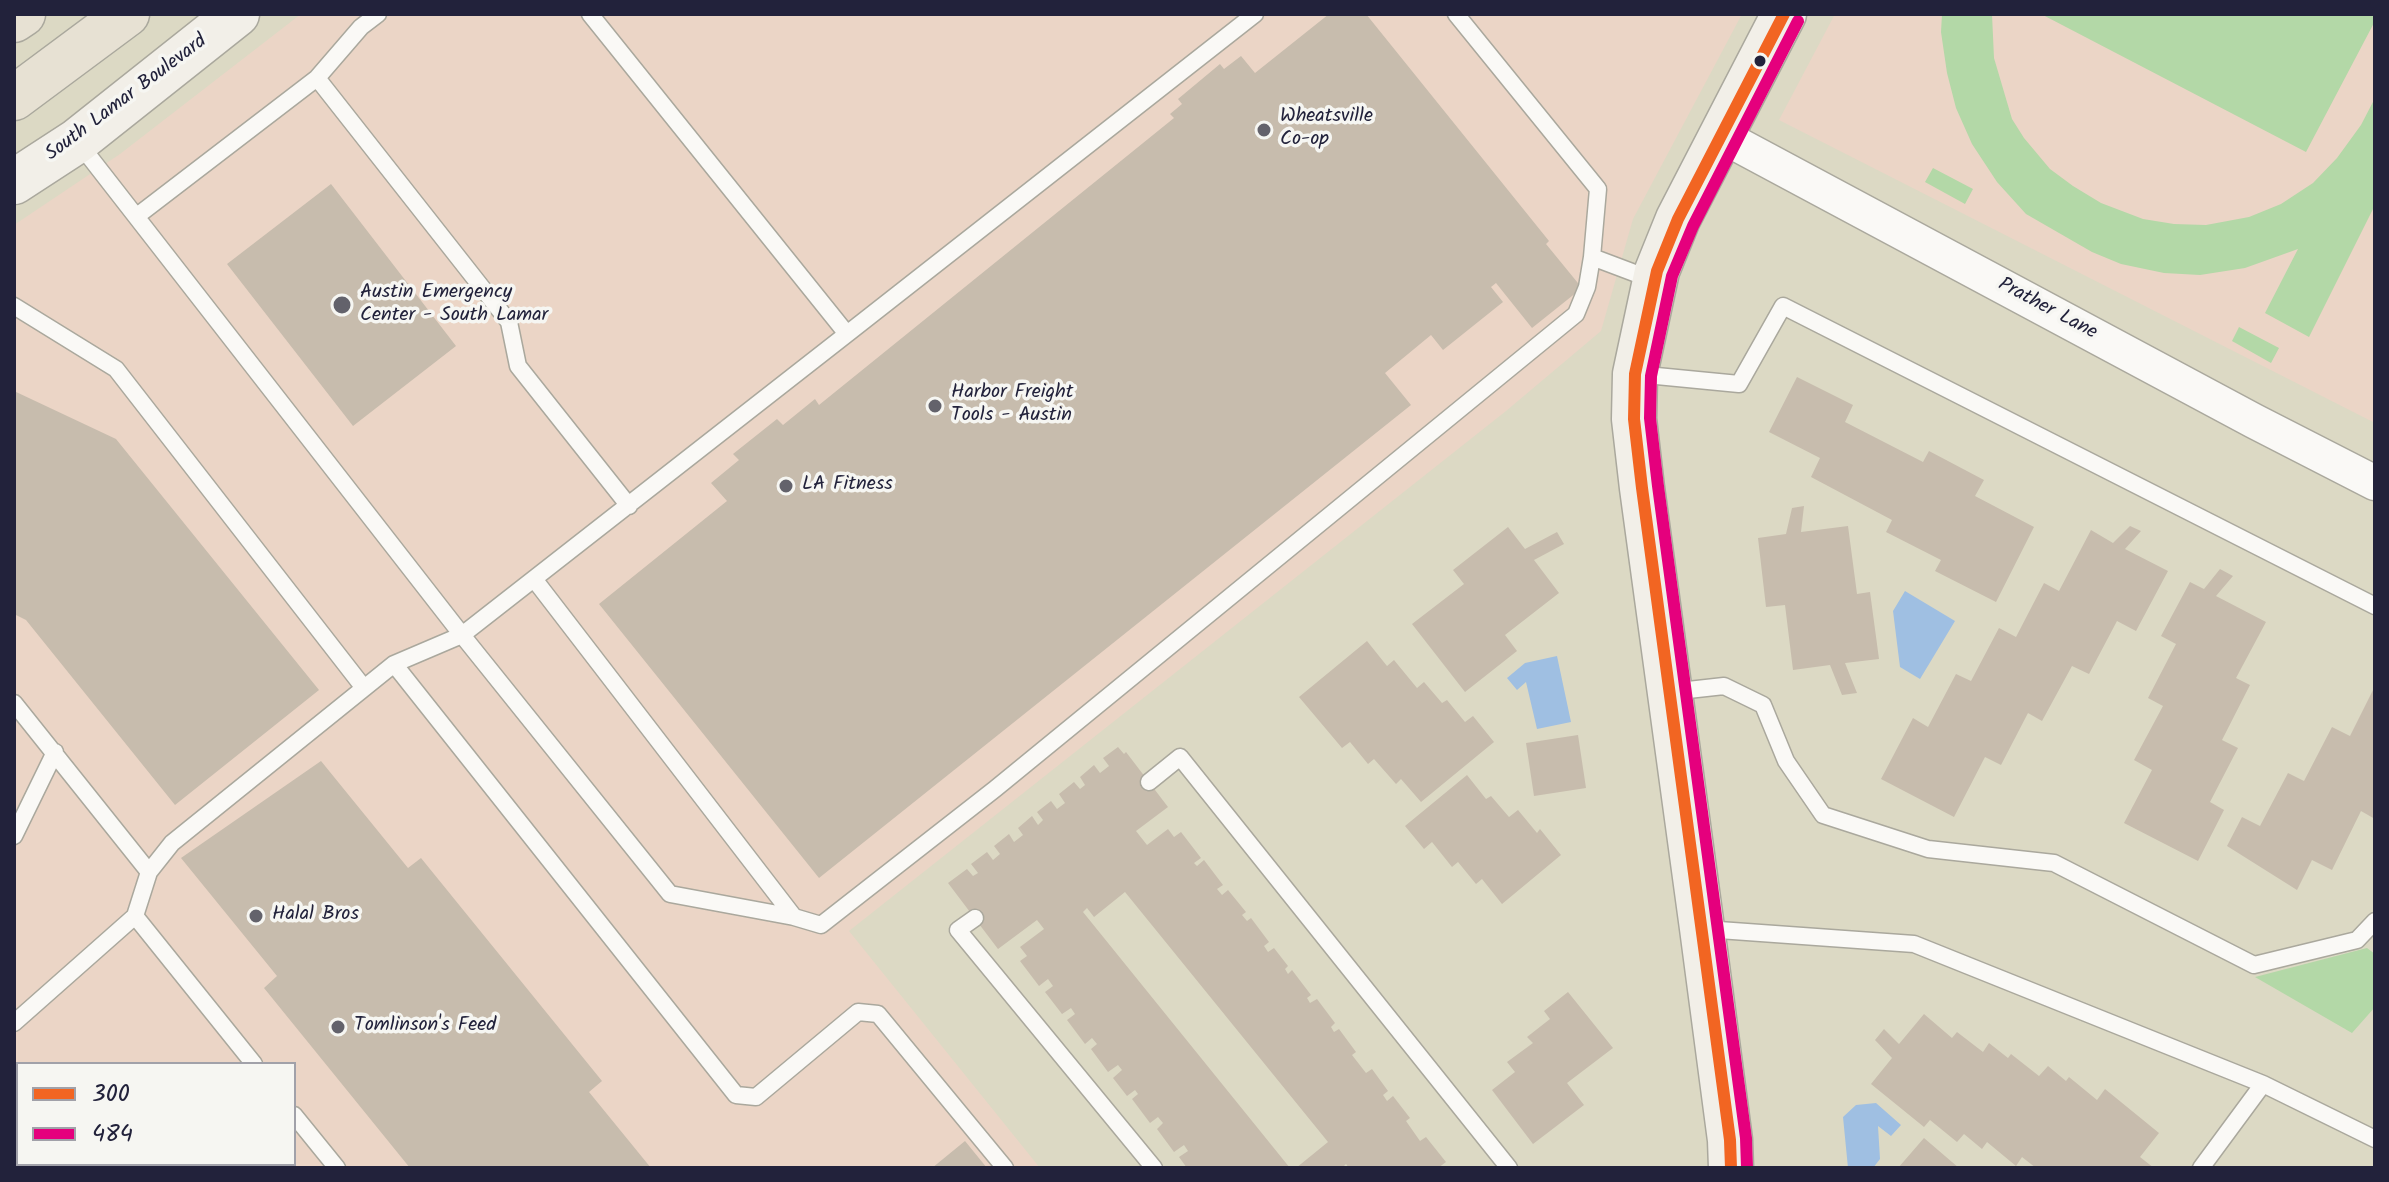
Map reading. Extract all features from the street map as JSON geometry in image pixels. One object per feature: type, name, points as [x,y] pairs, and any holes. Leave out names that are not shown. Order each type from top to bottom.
[{"type":"highway","points":[[14,20],[23,14]]},
{"type":"highway","points":[[14,98],[127,14]]},
{"type":"street","name":"South Lamar Boulevard","points":[[14,182],[77,141],[237,14]]},
{"type":"street","points":[[1731,1168],[1730,1140],[1634,419],[1635,374],[1655,281],[1678,219],[1784,14]]},
{"type":"street","name":"Prather Lane","points":[[1720,135],[2375,483]]},
{"type":"lane","points":[[137,216],[317,78],[361,27],[378,14]]},
{"type":"lane","points":[[590,14],[847,334]]},
{"type":"lane","points":[[14,1023],[135,916],[149,872],[172,843],[394,664],[462,635],[1255,14]]},
{"type":"lane","points":[[77,141],[462,635],[670,894],[794,917],[821,925],[995,789],[1576,314],[1587,287],[1598,189],[1456,14]]},
{"type":"lane","points":[[317,78],[509,322],[518,366],[629,506]]},
{"type":"lane","points":[[1592,257],[1655,281]]},
{"type":"lane","points":[[14,306],[116,369],[364,688]]},
{"type":"lane","points":[[1635,374],[1739,384],[1783,306],[2375,606]]},
{"type":"lane","points":[[534,579],[794,917]]},
{"type":"lane","points":[[394,664],[736,1095],[756,1097],[858,1012],[878,1014],[1005,1168]]},
{"type":"lane","points":[[1670,692],[1724,686],[1763,705],[1786,761],[1823,815],[1928,849],[2054,863],[2254,965],[2357,940],[2375,921]]},
{"type":"lane","points":[[14,703],[149,872]]},
{"type":"lane","points":[[14,836],[55,752]]},
{"type":"lane","points":[[1149,782],[1180,757],[1509,1168]]},
{"type":"lane","points":[[135,916],[252,1062]]},
{"type":"lane","points":[[975,918],[958,930],[1154,1168]]},
{"type":"lane","points":[[1702,928],[1914,944],[2263,1084],[2375,1139]]},
{"type":"lane","points":[[2201,1168],[2263,1084]]},
{"type":"lane","points":[[296,1117],[337,1168]]},
{"type":"shaded area","points":[[301,14],[1742,14],[1633,219],[1601,331],[1506,411],[849,931],[1040,1168],[14,1168],[14,225],[120,154]]},
{"type":"shaded area","points":[[1835,14],[2375,14],[2375,423],[1779,120]]},
{"type":"green space","points":[[1942,14],[1992,14],[1994,58],[2012,119],[2024,138],[2050,169],[2073,186],[2101,203],[2143,219],[2206,225],[2249,217],[2281,204],[2313,183],[2337,158],[2361,125],[2375,98],[2375,205],[2309,337],[2265,313],[2298,249],[2245,268],[2200,275],[2164,273],[2121,264],[2092,252],[2026,214],[1997,182],[1972,144],[1956,108],[1947,73],[1941,32]]},
{"type":"green space","points":[[2041,14],[2375,14],[2375,21],[2306,152]]},
{"type":"green space","points":[[1933,168],[1973,189],[1965,204],[1925,182]]},
{"type":"green space","points":[[2239,327],[2279,348],[2271,363],[2232,341]]},
{"type":"green space","points":[[2367,948],[2375,954],[2375,1007],[2352,1033],[2255,977]]},
{"type":"water","points":[[1905,591],[1955,621],[1920,679],[1900,667],[1893,611]]},
{"type":"water","points":[[1557,656],[1571,722],[1537,729],[1526,682],[1517,690],[1507,678],[1525,663]]},
{"type":"water","points":[[1876,1103],[1901,1125],[1891,1136],[1878,1126],[1880,1159],[1873,1168],[1848,1168],[1843,1117],[1856,1105]]},
{"type":"building","points":[[1329,14],[1366,14],[1549,241],[1546,244],[1582,288],[1532,328],[1496,283],[1491,287],[1503,302],[1443,350],[1431,335],[1385,373],[1411,405],[819,878],[599,604],[727,501],[711,483],[739,460],[733,454],[777,419],[783,425],[815,399],[819,405],[1174,118],[1170,114],[1182,104],[1178,99],[1220,64],[1224,69],[1241,56],[1255,73]]},
{"type":"building","name":"Austin Emergency Center - South Lamar","points":[[331,184],[456,346],[353,426],[227,264]]},
{"type":"building","points":[[1797,377],[1853,405],[1845,422],[1923,462],[1929,451],[1984,480],[1975,496],[2034,527],[1996,602],[1935,571],[1941,560],[1886,532],[1892,520],[1811,477],[1820,458],[1769,432]]},
{"type":"building","points":[[14,391],[116,439],[319,690],[175,805],[26,620],[14,614]]},
{"type":"building","points":[[1804,506],[1801,532],[1848,526],[1857,594],[1870,592],[1879,659],[1845,663],[1857,693],[1842,695],[1830,665],[1793,670],[1785,605],[1766,607],[1758,538],[1786,534],[1792,508]]},
{"type":"building","points":[[2130,526],[2141,531],[2125,549],[2168,571],[2136,631],[2117,621],[2089,674],[2072,666],[2042,721],[2028,713],[2001,765],[1985,757],[1954,817],[1881,779],[1913,718],[1928,727],[1956,674],[1971,681],[1999,628],[2016,637],[2044,583],[2059,591],[2091,530],[2113,543]]},
{"type":"building","points":[[1508,527],[1525,549],[1557,532],[1564,544],[1534,560],[1559,593],[1505,635],[1517,651],[1465,692],[1412,624],[1464,584],[1453,570]]},
{"type":"building","points":[[2220,569],[2233,576],[2216,596],[2266,622],[2236,678],[2250,685],[2222,740],[2238,748],[2210,802],[2224,810],[2198,861],[2124,823],[2152,770],[2134,760],[2163,706],[2148,698],[2176,644],[2161,636],[2190,582],[2204,589]]},
{"type":"building","points":[[1367,641],[1387,666],[1394,660],[1417,688],[1424,682],[1442,703],[1447,700],[1465,722],[1473,716],[1494,742],[1421,802],[1401,779],[1396,784],[1374,759],[1368,764],[1350,742],[1342,748],[1299,697]]},
{"type":"building","points":[[2375,686],[2375,819],[2361,811],[2332,870],[2312,860],[2297,890],[2227,846],[2242,817],[2260,826],[2288,773],[2304,781],[2332,727],[2350,736]]},
{"type":"building","points":[[1578,735],[1586,788],[1534,796],[1526,743]]},
{"type":"building","points":[[1118,747],[1124,754],[1126,752],[1168,807],[1136,831],[1147,845],[1168,829],[1174,837],[1181,832],[1201,858],[1194,863],[1197,866],[1204,860],[1223,885],[1217,889],[1222,895],[1228,890],[1246,912],[1242,915],[1247,921],[1251,918],[1269,942],[1264,946],[1268,952],[1274,948],[1288,966],[1285,969],[1288,974],[1292,970],[1311,995],[1307,998],[1310,1003],[1317,999],[1335,1023],[1331,1027],[1334,1032],[1339,1029],[1356,1052],[1352,1055],[1366,1073],[1372,1069],[1388,1091],[1383,1095],[1387,1101],[1393,1096],[1410,1118],[1406,1121],[1420,1141],[1426,1137],[1446,1162],[1438,1168],[1349,1168],[1346,1164],[1342,1168],[1296,1168],[1328,1142],[1125,892],[1094,917],[1087,908],[1083,912],[1290,1168],[1187,1168],[1179,1157],[1188,1151],[1184,1145],[1174,1152],[1157,1129],[1163,1123],[1158,1117],[1150,1123],[1132,1099],[1138,1094],[1135,1090],[1127,1096],[1113,1078],[1122,1070],[1118,1065],[1108,1072],[1091,1049],[1097,1044],[1092,1038],[1085,1044],[1067,1020],[1075,1014],[1071,1008],[1062,1014],[1045,992],[1053,986],[1048,979],[1039,986],[1020,961],[1027,956],[1020,947],[1044,929],[1037,920],[998,949],[948,883],[967,869],[973,876],[978,873],[971,864],[987,852],[993,860],[1000,854],[994,846],[1009,834],[1014,842],[1023,835],[1018,828],[1032,816],[1038,825],[1043,820],[1037,812],[1051,801],[1057,809],[1065,803],[1059,794],[1074,782],[1080,789],[1085,785],[1080,777],[1094,765],[1100,773],[1109,766],[1103,758]]},
{"type":"building","points":[[321,761],[408,868],[421,858],[602,1081],[589,1092],[651,1168],[410,1168],[264,988],[277,976],[181,858]]},
{"type":"building","points":[[1467,775],[1486,799],[1491,796],[1509,817],[1518,810],[1537,833],[1540,829],[1561,855],[1502,904],[1482,879],[1476,884],[1458,862],[1452,867],[1432,842],[1424,849],[1405,826]]},
{"type":"building","points":[[1568,992],[1613,1048],[1567,1083],[1584,1105],[1533,1144],[1492,1090],[1515,1072],[1507,1062],[1533,1043],[1527,1037],[1550,1019],[1544,1011]]},
{"type":"building","points":[[1924,1014],[1952,1038],[1957,1032],[1983,1052],[1989,1043],[2008,1058],[2011,1054],[2039,1076],[2048,1066],[2066,1081],[2069,1077],[2097,1100],[2105,1089],[2159,1133],[2140,1157],[2154,1168],[2036,1168],[2022,1157],[2016,1166],[1987,1142],[1982,1149],[1964,1134],[1957,1142],[1930,1120],[1924,1127],[1871,1084],[1892,1058],[1875,1040],[1884,1029],[1899,1044]]},
{"type":"building","points":[[1924,1138],[1959,1168],[1898,1168]]},
{"type":"building","points":[[965,1141],[987,1168],[932,1168]]},
{"type":"transit line","name":"300","points":[[1731,1168],[1730,1140],[1642,488],[1634,419],[1635,374],[1657,271],[1678,219],[1784,14]]},
{"type":"transit line","name":"484","points":[[1747,1167],[1746,1138],[1658,486],[1650,418],[1651,376],[1672,276],[1693,226],[1798,21]]},
{"type":"place","name":"Wheatsville Co-op","points":[[1264,130]]},
{"type":"place","name":"Austin Emergency Center - South Lamar","points":[[342,305]]},
{"type":"place","name":"Harbor Freight Tools - Austin","points":[[935,406]]},
{"type":"place","name":"LA Fitness","points":[[786,486]]},
{"type":"place","name":"Halal Bros","points":[[256,916]]},
{"type":"place","name":"Tomlinson's Feed","points":[[338,1027]]}]
